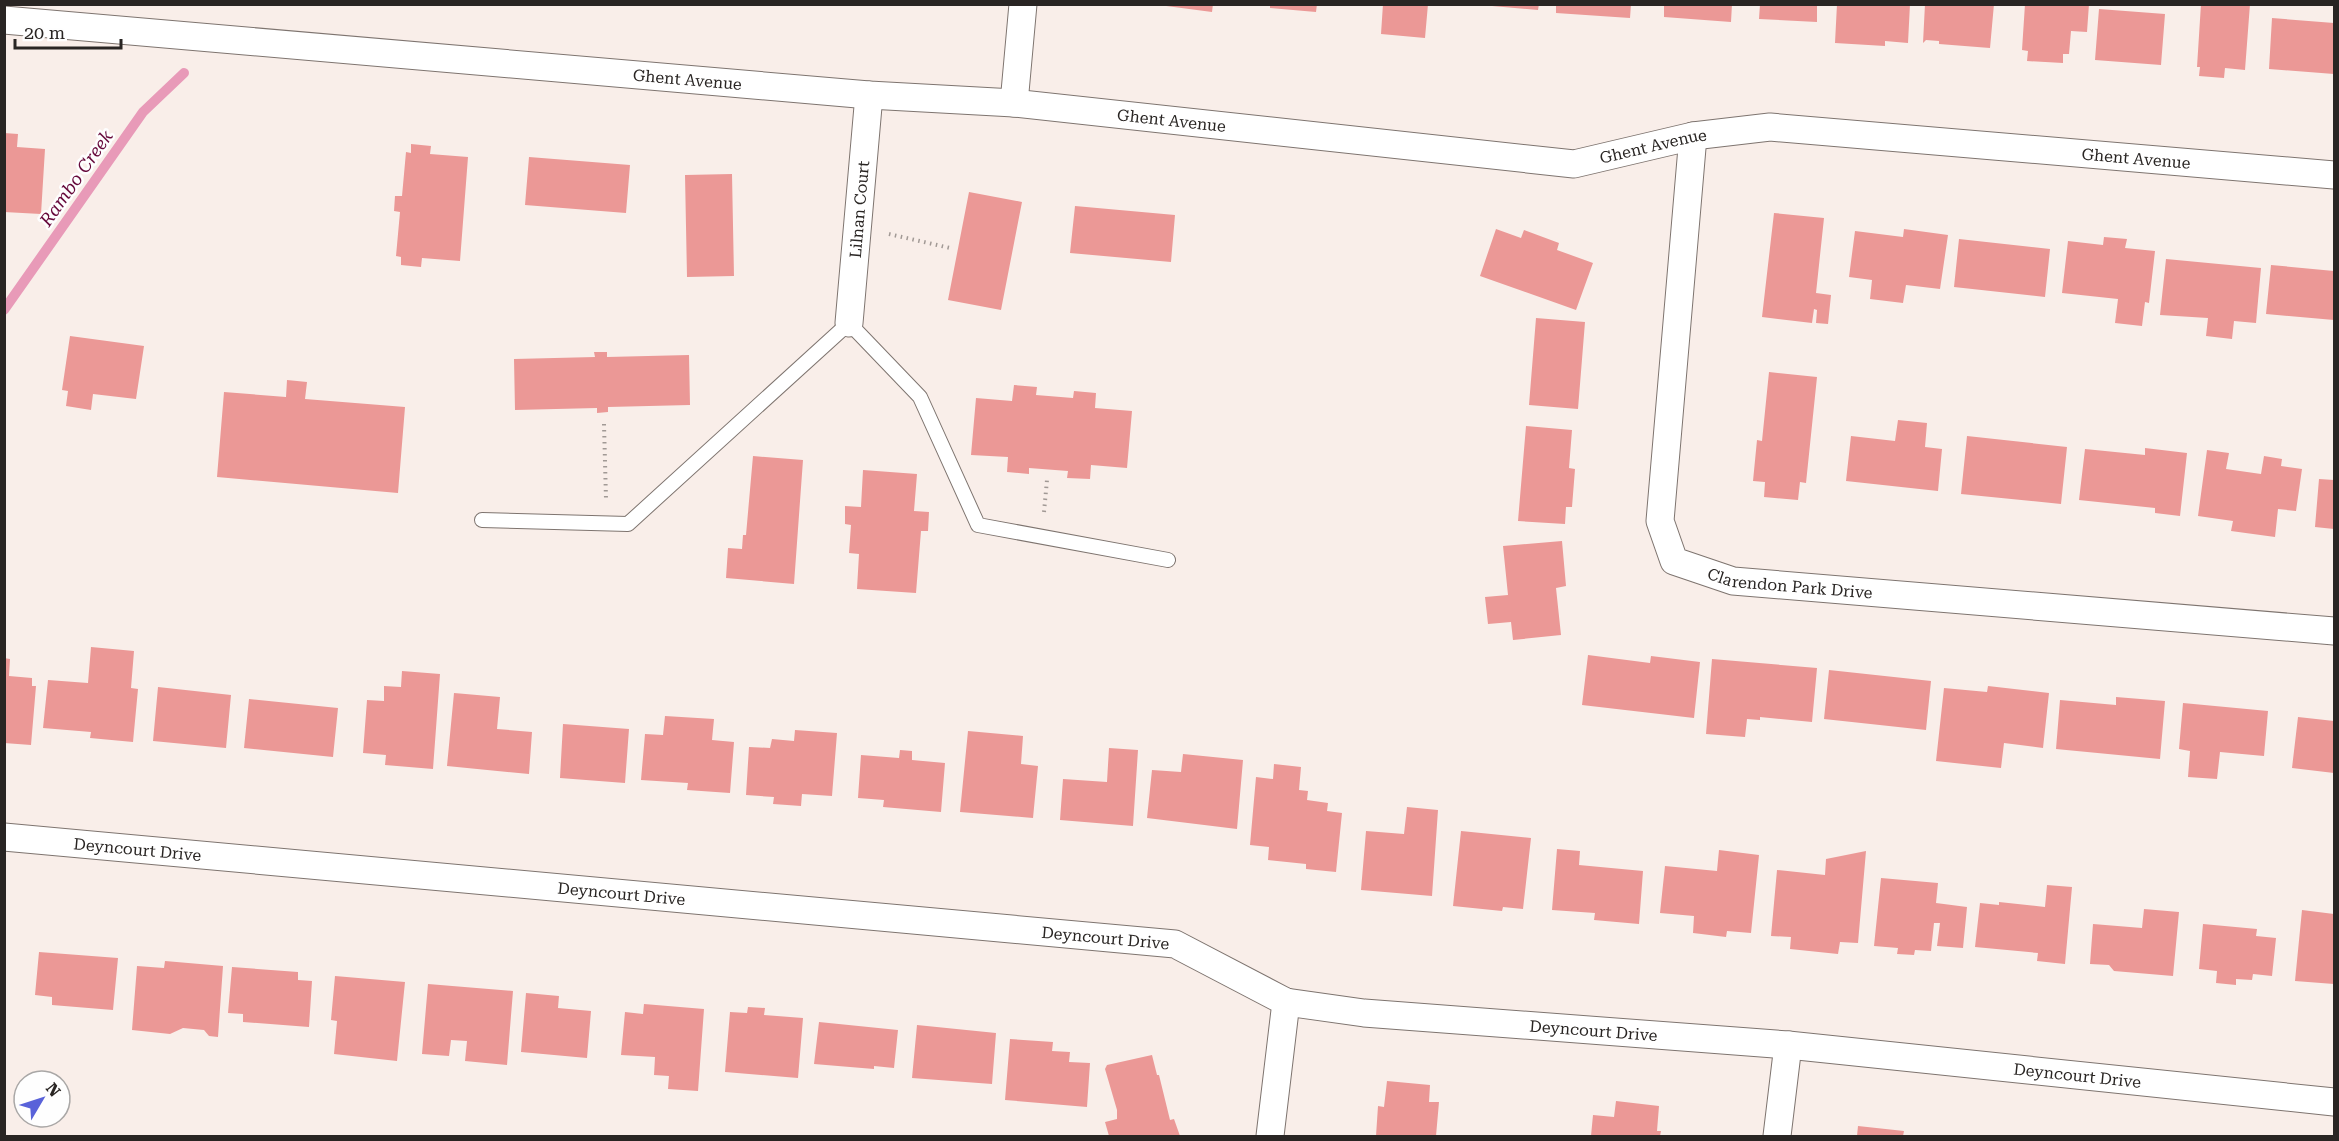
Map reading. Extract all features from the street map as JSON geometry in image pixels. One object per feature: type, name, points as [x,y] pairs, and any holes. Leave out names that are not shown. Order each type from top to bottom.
[{"type":"street","points":[[1014,103],[1023,4]]},
{"type":"street","name":"Ghent Avenue","points":[[4,20],[869,95],[1014,103],[1574,164],[1693,136],[1770,127],[2334,175]]},
{"type":"street","name":"Lilnan Court","points":[[849,323],[869,95]]},
{"type":"street","name":"Clarendon Park Drive","points":[[1693,136],[1660,521],[1674,561],[1732,581],[2334,631]]},
{"type":"street","name":"Deyncourt Drive","points":[[4,837],[1175,944],[1286,1002],[1364,1013],[1788,1045],[2334,1102]]},
{"type":"street","points":[[1270,1137],[1286,1002]]},
{"type":"street","points":[[1777,1137],[1788,1045]]},
{"type":"lane","points":[[482,520],[628,525],[849,323],[920,397],[978,525],[1168,560]]},
{"type":"path","points":[[857,226],[950,248]]},
{"type":"path","points":[[604,424],[606,524]]},
{"type":"path","points":[[1041,537],[1047,480]]},
{"type":"building","points":[[1151,4],[1213,4],[1212,12]]},
{"type":"building","points":[[1270,4],[1317,4],[1316,12],[1270,8]]},
{"type":"building","points":[[1383,4],[1428,4],[1425,38],[1381,34]]},
{"type":"building","points":[[1492,4],[1539,4],[1538,10],[1492,6]]},
{"type":"building","points":[[1556,4],[1631,4],[1630,18],[1556,13]]},
{"type":"building","points":[[1664,4],[1732,4],[1731,22],[1664,17]]},
{"type":"building","points":[[1760,4],[1817,4],[1817,22],[1759,19]]},
{"type":"building","points":[[1837,4],[1910,4],[1908,43],[1885,41],[1885,46],[1835,43]]},
{"type":"building","points":[[1925,4],[1994,4],[1990,48],[1939,44],[1939,41],[1926,40],[1923,43]]},
{"type":"building","points":[[2025,4],[2089,4],[2087,32],[2071,31],[2069,54],[2063,54],[2063,63],[2027,61],[2028,51],[2022,50]]},
{"type":"building","points":[[2201,4],[2250,4],[2245,70],[2225,68],[2224,78],[2199,76],[2200,67],[2197,67]]},
{"type":"building","points":[[2099,9],[2165,14],[2161,65],[2095,60]]},
{"type":"building","points":[[2272,18],[2334,23],[2334,74],[2269,69]]},
{"type":"building","points":[[4,133],[18,134],[17,147],[45,149],[41,214],[4,212]]},
{"type":"building","points":[[411,144],[431,146],[430,154],[468,157],[460,261],[422,258],[421,267],[401,265],[401,257],[396,256],[400,212],[394,211],[395,196],[402,196],[406,152],[411,153]]},
{"type":"building","points":[[529,157],[630,165],[626,213],[525,205]]},
{"type":"building","points":[[732,174],[734,276],[687,277],[685,175]]},
{"type":"building","points":[[969,192],[1022,202],[1001,310],[948,300]]},
{"type":"building","points":[[1075,206],[1175,215],[1171,262],[1070,253]]},
{"type":"building","points":[[1774,213],[1824,218],[1816,293],[1831,295],[1828,324],[1816,323],[1817,310],[1814,309],[1812,323],[1762,317]]},
{"type":"building","points":[[1496,229],[1521,238],[1524,230],[1559,243],[1557,250],[1593,263],[1576,310],[1480,276]]},
{"type":"building","points":[[1904,229],[1948,235],[1940,289],[1906,285],[1903,303],[1870,299],[1872,280],[1849,277],[1855,231],[1903,237]]},
{"type":"building","points":[[2104,237],[2127,239],[2125,248],[2155,251],[2149,303],[2145,302],[2142,326],[2115,323],[2118,299],[2062,293],[2068,241],[2103,245]]},
{"type":"building","points":[[1959,239],[2050,249],[2045,297],[1954,287]]},
{"type":"building","points":[[2166,259],[2261,268],[2256,323],[2234,321],[2232,339],[2206,336],[2208,318],[2160,315]]},
{"type":"building","points":[[2271,265],[2334,271],[2334,320],[2266,314]]},
{"type":"building","points":[[1536,318],[1585,322],[1578,409],[1529,405]]},
{"type":"building","points":[[70,336],[144,346],[136,399],[93,394],[91,410],[66,406],[68,391],[62,390]]},
{"type":"building","points":[[594,352],[607,352],[607,357],[689,355],[690,405],[608,407],[608,412],[597,413],[597,408],[515,410],[514,359],[595,357]]},
{"type":"building","points":[[1769,372],[1817,377],[1806,483],[1800,482],[1798,500],[1764,497],[1765,482],[1753,481],[1757,440],[1762,441]]},
{"type":"building","points":[[287,380],[307,382],[305,399],[405,407],[398,493],[217,477],[224,392],[286,397]]},
{"type":"building","points":[[1014,385],[1037,387],[1036,395],[1073,398],[1074,391],[1096,393],[1095,408],[1132,411],[1127,468],[1091,465],[1090,479],[1067,478],[1068,471],[1029,468],[1029,474],[1007,472],[1008,457],[971,455],[976,398],[1012,401]]},
{"type":"building","points":[[1898,420],[1927,423],[1925,447],[1942,449],[1938,491],[1846,481],[1851,436],[1895,441]]},
{"type":"building","points":[[1526,426],[1572,430],[1569,468],[1575,469],[1572,507],[1566,507],[1565,524],[1518,521]]},
{"type":"building","points":[[1967,436],[2067,447],[2061,504],[1961,494]]},
{"type":"building","points":[[2145,448],[2187,453],[2180,516],[2155,513],[2155,508],[2079,500],[2085,449],[2145,455]]},
{"type":"building","points":[[2207,450],[2229,453],[2226,469],[2261,474],[2264,456],[2282,459],[2281,466],[2302,469],[2296,511],[2278,509],[2275,537],[2231,531],[2233,521],[2198,516]]},
{"type":"building","points":[[753,456],[803,460],[794,584],[726,578],[728,548],[742,549],[743,535],[746,535]]},
{"type":"building","points":[[863,470],[917,474],[914,511],[929,512],[928,531],[921,531],[916,593],[857,589],[859,554],[849,553],[851,525],[845,524],[845,506],[861,507]]},
{"type":"building","points":[[2319,479],[2334,480],[2334,529],[2315,527]]},
{"type":"building","points":[[1562,541],[1566,586],[1556,588],[1561,635],[1513,640],[1511,622],[1488,624],[1485,597],[1508,595],[1503,546]]},
{"type":"building","points":[[91,647],[134,651],[131,688],[138,689],[133,742],[90,738],[91,732],[43,728],[48,680],[88,683]]},
{"type":"building","points":[[1588,655],[1650,663],[1651,656],[1700,662],[1694,718],[1582,705]]},
{"type":"building","points":[[4,658],[10,659],[9,676],[32,678],[32,686],[36,686],[31,745],[4,743]]},
{"type":"building","points":[[1712,659],[1817,668],[1812,722],[1760,717],[1760,720],[1747,719],[1745,737],[1706,734]]},
{"type":"building","points":[[1829,670],[1931,681],[1926,730],[1824,719]]},
{"type":"building","points":[[402,671],[440,674],[433,769],[385,765],[386,755],[363,753],[367,700],[384,701],[384,686],[401,687]]},
{"type":"building","points":[[1988,686],[2049,693],[2043,748],[2004,743],[2001,768],[1936,761],[1944,688],[1987,692]]},
{"type":"building","points":[[158,687],[231,695],[226,748],[153,741]]},
{"type":"building","points":[[454,693],[500,697],[497,729],[532,732],[529,774],[447,766]]},
{"type":"building","points":[[2116,697],[2165,701],[2160,759],[2056,749],[2060,700],[2116,705]]},
{"type":"building","points":[[249,699],[338,708],[333,757],[244,748]]},
{"type":"building","points":[[2183,703],[2268,711],[2264,756],[2220,752],[2217,779],[2188,777],[2190,751],[2179,749]]},
{"type":"building","points":[[665,716],[714,719],[712,740],[734,742],[730,793],[687,790],[688,783],[641,780],[645,734],[663,735]]},
{"type":"building","points":[[2298,717],[2334,721],[2334,773],[2292,768]]},
{"type":"building","points":[[563,724],[629,729],[625,783],[560,778]]},
{"type":"building","points":[[795,730],[837,733],[832,796],[802,794],[801,806],[773,804],[774,797],[746,795],[749,747],[770,748],[772,739],[794,741]]},
{"type":"building","points":[[968,731],[1023,736],[1021,764],[1038,766],[1033,818],[960,812]]},
{"type":"building","points":[[1109,748],[1138,750],[1133,826],[1060,820],[1063,779],[1107,782]]},
{"type":"building","points":[[900,750],[912,751],[912,760],[945,763],[941,812],[883,807],[884,800],[858,798],[861,755],[899,758]]},
{"type":"building","points":[[1183,754],[1243,760],[1237,829],[1147,818],[1152,770],[1181,772]]},
{"type":"building","points":[[1274,764],[1301,767],[1299,790],[1308,791],[1307,800],[1328,803],[1327,811],[1342,813],[1336,872],[1306,869],[1306,864],[1268,860],[1269,847],[1250,845],[1256,777],[1273,779]]},
{"type":"building","points":[[1407,807],[1438,810],[1432,896],[1361,890],[1366,831],[1404,834]]},
{"type":"building","points":[[1461,831],[1531,838],[1523,909],[1503,907],[1502,911],[1453,906]]},
{"type":"building","points":[[1557,849],[1580,851],[1579,865],[1643,871],[1639,924],[1594,920],[1595,913],[1552,910]]},
{"type":"building","points":[[1719,850],[1759,855],[1751,933],[1727,931],[1726,937],[1693,933],[1694,916],[1660,913],[1665,866],[1717,871]]},
{"type":"building","points":[[1866,851],[1858,943],[1840,942],[1838,954],[1790,949],[1791,937],[1771,936],[1777,870],[1825,875],[1826,859]]},
{"type":"building","points":[[1881,878],[1938,883],[1936,903],[1967,907],[1963,948],[1937,946],[1940,923],[1934,923],[1931,951],[1915,950],[1914,955],[1897,954],[1898,948],[1874,946]]},
{"type":"building","points":[[2047,885],[2072,887],[2065,964],[2037,961],[2038,953],[1975,947],[1980,903],[1999,905],[1999,902],[2045,907]]},
{"type":"building","points":[[2144,909],[2179,912],[2173,976],[2114,971],[2109,965],[2090,964],[2093,924],[2142,928]]},
{"type":"building","points":[[2302,910],[2334,914],[2334,984],[2295,981]]},
{"type":"building","points":[[2203,924],[2257,929],[2256,936],[2276,938],[2272,976],[2253,974],[2252,980],[2236,979],[2236,985],[2216,983],[2217,971],[2199,969]]},
{"type":"building","points":[[39,952],[118,958],[113,1010],[52,1005],[52,997],[35,995]]},
{"type":"building","points":[[165,961],[223,966],[218,1037],[209,1036],[204,1030],[183,1028],[170,1034],[132,1030],[137,966],[164,968]]},
{"type":"building","points":[[232,967],[298,972],[298,980],[312,981],[309,1027],[243,1022],[243,1014],[228,1013]]},
{"type":"building","points":[[335,976],[405,982],[397,1061],[334,1054],[337,1021],[331,1020]]},
{"type":"building","points":[[428,984],[513,991],[507,1065],[465,1061],[467,1041],[451,1040],[449,1056],[422,1054]]},
{"type":"building","points":[[526,993],[559,996],[558,1008],[591,1011],[587,1058],[521,1052]]},
{"type":"building","points":[[644,1004],[704,1009],[698,1091],[668,1089],[669,1076],[654,1075],[655,1057],[621,1055],[625,1012],[643,1014]]},
{"type":"building","points":[[748,1007],[765,1008],[764,1015],[803,1018],[798,1078],[725,1072],[730,1012],[747,1013]]},
{"type":"building","points":[[819,1022],[898,1030],[894,1068],[874,1066],[874,1069],[814,1064]]},
{"type":"building","points":[[917,1025],[996,1033],[992,1084],[912,1078]]},
{"type":"building","points":[[1010,1039],[1053,1042],[1052,1051],[1070,1052],[1069,1062],[1090,1063],[1087,1107],[1005,1100]]},
{"type":"building","points":[[1152,1055],[1170,1120],[1174,1119],[1180,1136],[1109,1136],[1105,1122],[1117,1119],[1117,1110],[1105,1069],[1107,1065]]},
{"type":"building","points":[[1387,1081],[1430,1085],[1429,1102],[1439,1102],[1436,1136],[1376,1136],[1378,1106],[1384,1107]]},
{"type":"building","points":[[1616,1101],[1659,1106],[1657,1131],[1661,1131],[1660,1136],[1591,1136],[1593,1115],[1614,1117]]},
{"type":"building","points":[[1858,1126],[1904,1131],[1903,1136],[1857,1136]]},
{"type":"waterway","name":"Rambo Creek","points":[[4,310],[143,112],[184,73]]}]
